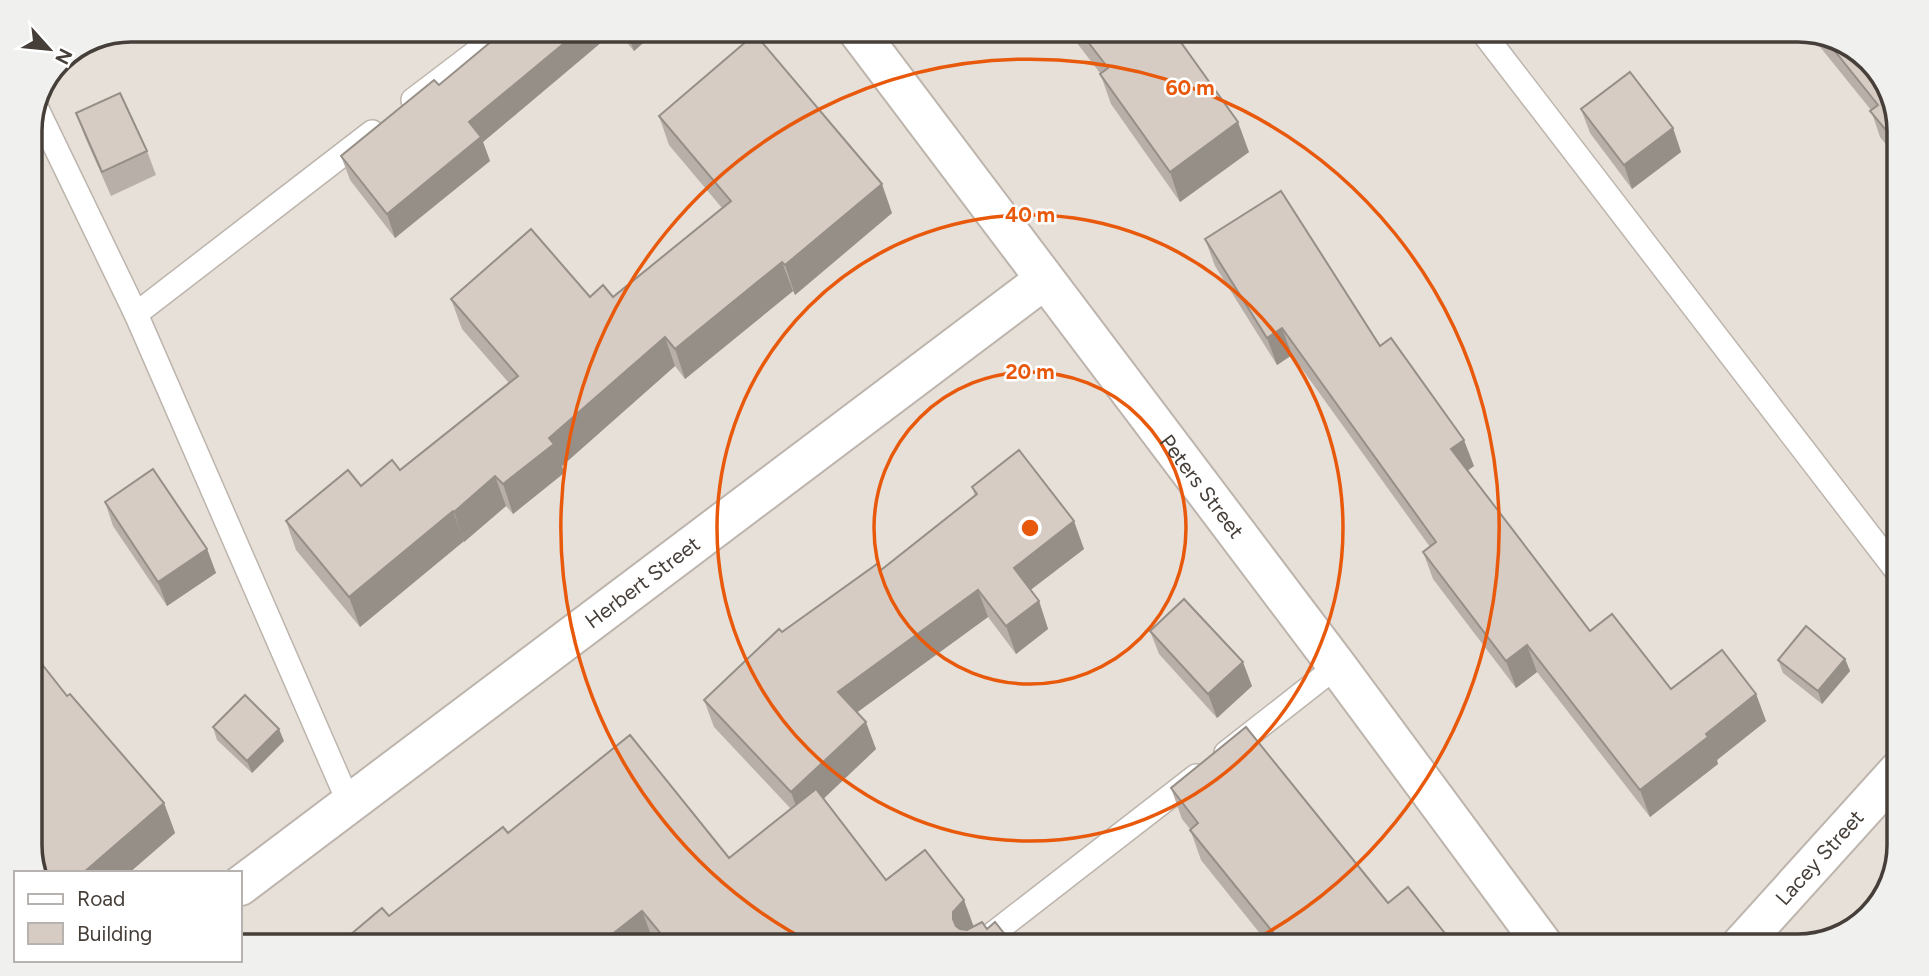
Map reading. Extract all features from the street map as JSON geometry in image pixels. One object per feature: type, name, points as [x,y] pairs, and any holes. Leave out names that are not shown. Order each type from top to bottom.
[{"type":"street","name":"Peters Street","points":[[866,42],[1337,666],[1535,934]]},
{"type":"street","name":"Herbert Street","points":[[242,884],[1044,280]]},
{"type":"street","name":"Lacey Street","points":[[1751,934],[1887,783]]},
{"type":"lane","points":[[135,314],[489,42]]},
{"type":"lane","points":[[1490,42],[1887,558]]},
{"type":"lane","points":[[43,121],[135,314],[349,803]]},
{"type":"lane","points":[[992,934],[1337,666]]},
{"type":"shaded area","points":[[131,42],[1798,42],[1821,45],[1837,51],[1857,64],[1879,96],[1887,125],[1887,845],[1882,873],[1872,894],[1852,916],[1832,927],[1798,934],[242,934],[242,871],[46,871],[42,851],[42,125],[49,97],[56,84],[84,84],[84,56],[97,49]]},
{"type":"building","points":[[491,42],[566,42],[469,122],[481,137],[387,214],[341,156],[434,80],[439,85]]},
{"type":"building","points":[[746,42],[762,42],[882,184],[785,265],[782,262],[675,349],[665,337],[549,438],[554,444],[503,484],[495,476],[349,597],[286,521],[348,470],[361,486],[392,460],[400,470],[518,376],[451,299],[531,229],[590,297],[603,285],[613,297],[731,201],[659,116]]},
{"type":"building","points":[[1088,42],[1181,42],[1238,122],[1170,172],[1100,74],[1108,68]]},
{"type":"building","points":[[1834,50],[1857,64],[1872,82],[1882,103],[1887,132],[1870,111],[1878,105]]},
{"type":"building","points":[[1630,72],[1673,128],[1624,165],[1581,109]]},
{"type":"building","points":[[120,93],[147,151],[102,172],[76,113]]},
{"type":"building","points":[[1281,191],[1380,346],[1391,338],[1464,440],[1451,449],[1590,631],[1612,614],[1671,689],[1722,650],[1756,694],[1706,734],[1708,737],[1640,790],[1527,645],[1506,661],[1423,552],[1436,542],[1282,328],[1267,338],[1205,239]]},
{"type":"building","points":[[1019,450],[1074,521],[1014,568],[1039,601],[1006,626],[978,590],[838,692],[866,722],[791,792],[704,700],[779,629],[782,632],[877,564],[881,570],[977,494],[972,487]]},
{"type":"building","points":[[153,469],[207,549],[158,582],[105,502]]},
{"type":"building","points":[[1184,599],[1243,662],[1208,694],[1150,631]]},
{"type":"building","points":[[1806,626],[1845,659],[1818,691],[1778,660]]},
{"type":"building","points":[[42,664],[67,696],[70,694],[164,803],[85,871],[46,871],[42,851]]},
{"type":"building","points":[[245,695],[279,729],[247,761],[213,727]]},
{"type":"building","points":[[1246,727],[1388,903],[1408,887],[1445,934],[1274,934],[1190,830],[1198,823],[1171,788]]},
{"type":"building","points":[[630,735],[729,858],[816,789],[886,880],[925,850],[964,900],[953,912],[956,926],[967,930],[982,922],[987,929],[995,922],[1004,934],[661,934],[642,911],[612,934],[351,934],[382,908],[389,916],[503,827],[508,833]]}]
